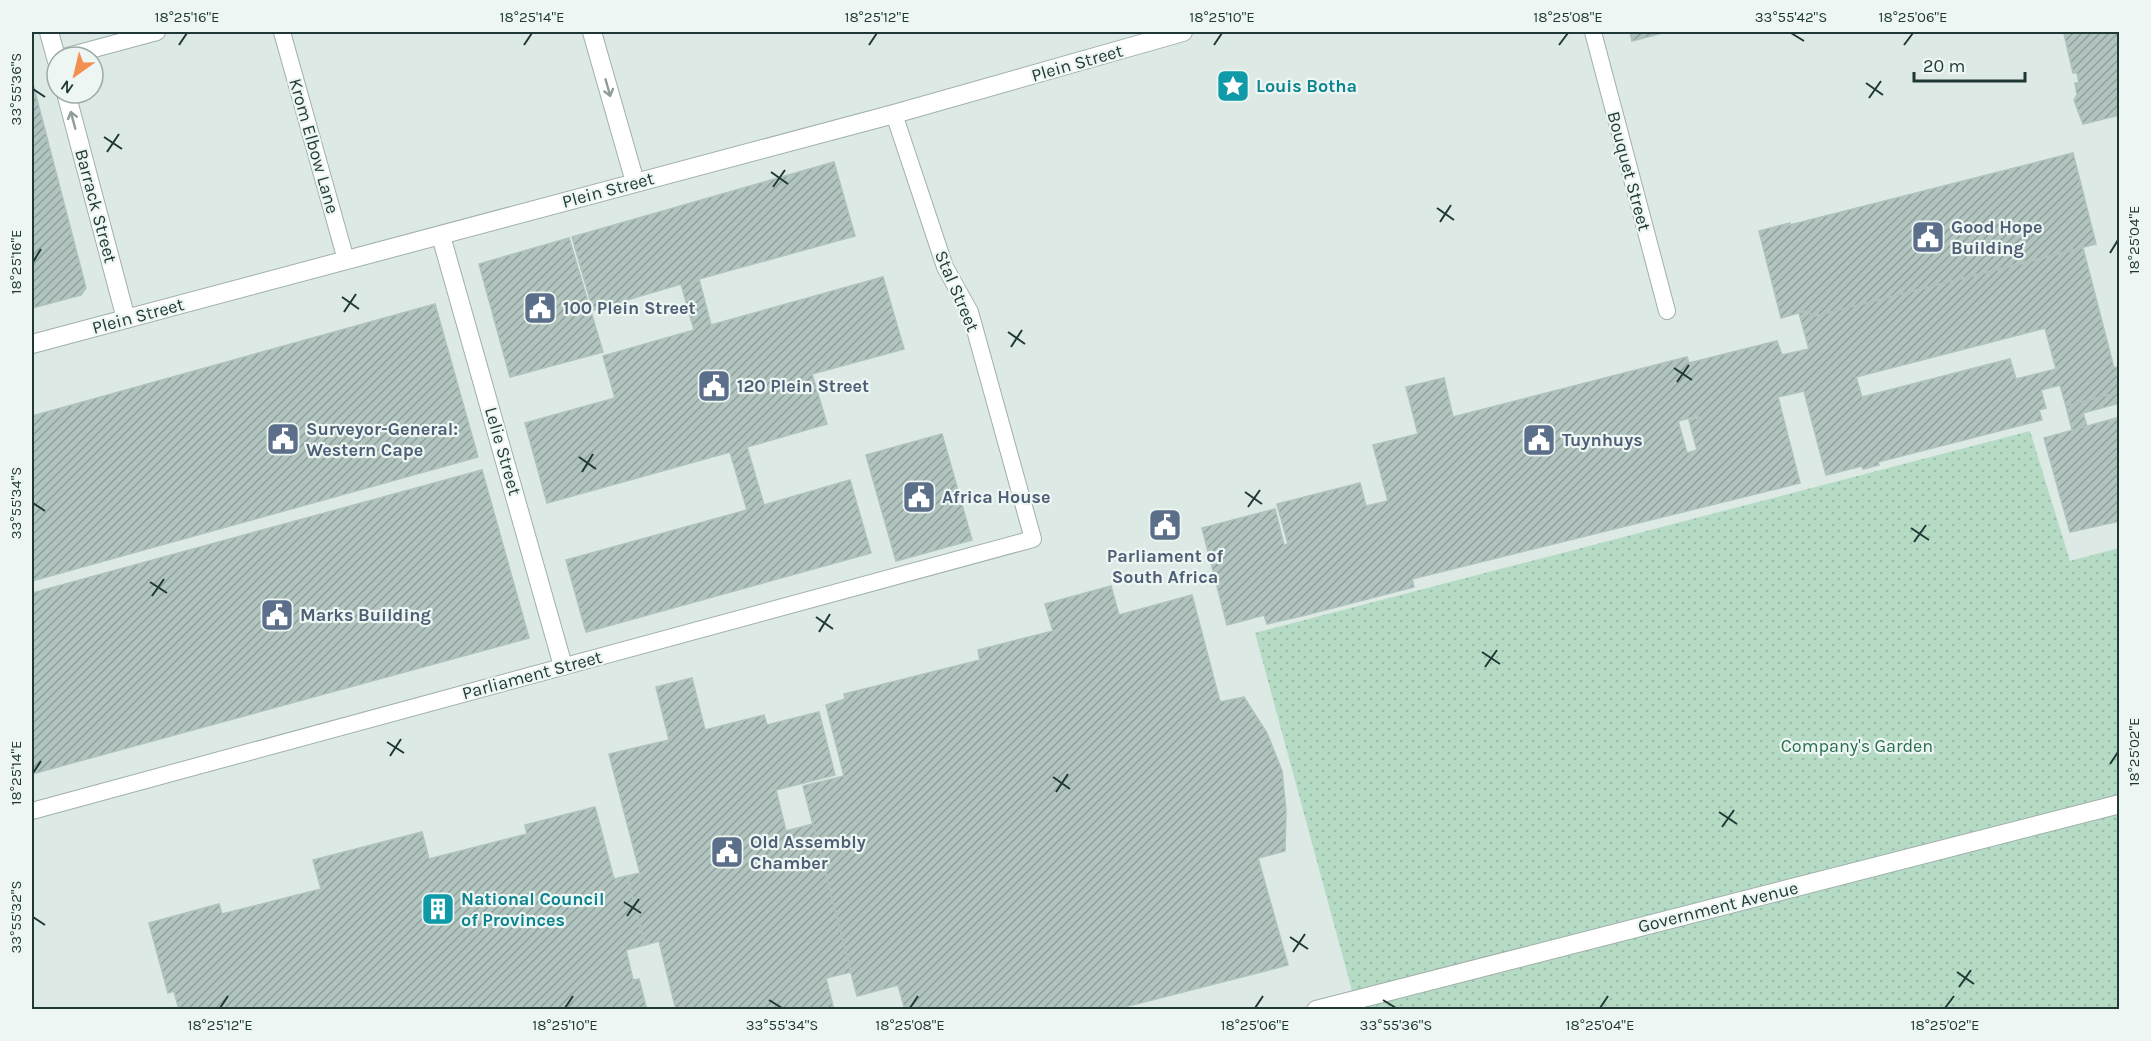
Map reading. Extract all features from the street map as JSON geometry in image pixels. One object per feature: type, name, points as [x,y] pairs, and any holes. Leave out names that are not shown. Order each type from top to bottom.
[{"type":"street","points":[[592,32],[634,182]]},
{"type":"street","name":"Plein Street","points":[[32,344],[894,114],[1183,32]]},
{"type":"street","name":"Barrack Street","points":[[69,105],[126,319]]},
{"type":"street","name":"Lelie Street","points":[[441,236],[563,666]]},
{"type":"street","name":"Government Avenue","points":[[1316,1010],[2120,804]]},
{"type":"lane","points":[[105,46],[157,32]]},
{"type":"lane","name":"Krom Elbow Lane","points":[[282,32],[346,260]]},
{"type":"lane","name":"Bouquet Street","points":[[1593,32],[1667,310]]},
{"type":"lane","name":"Stal Street","points":[[894,114],[945,267],[970,312],[1034,539]]},
{"type":"lane","name":"Parliament Street","points":[[32,811],[1034,539]]},
{"type":"green space","name":"Company's Garden","points":[[2030,431],[2070,561],[2119,548],[2119,1009],[1357,1009],[1255,633]]},
{"type":"building","points":[[1630,32],[1666,32],[1632,41]]},
{"type":"building","points":[[2068,32],[2120,32],[2120,115],[2083,124],[2074,100],[2077,95],[2075,83],[2079,83],[2077,73],[2073,73],[2064,34]]},
{"type":"building","points":[[32,80],[86,288],[81,295],[32,308]]},
{"type":"building","name":"Good Hope Building","points":[[2073,153],[2096,244],[1811,317],[1809,310],[1781,318],[1759,231]]},
{"type":"building","name":"120 Plein Street","points":[[834,162],[855,236],[699,279],[711,325],[883,277],[904,349],[812,374],[827,424],[747,447],[764,505],[850,480],[871,553],[586,632],[566,560],[747,510],[730,452],[547,503],[525,423],[615,398],[603,356],[694,330],[681,284],[593,310],[572,237]]},
{"type":"building","name":"100 Plein Street","points":[[569,238],[603,352],[510,377],[479,264]]},
{"type":"building","name":"Tuynhuys","points":[[2083,248],[2114,368],[2120,366],[2120,392],[2066,406],[2060,385],[2041,390],[2046,408],[2039,410],[2042,420],[1878,462],[1879,465],[1863,469],[1862,466],[1826,475],[1804,391],[1778,397],[1800,483],[1412,579],[1414,587],[1302,616],[1267,624],[1264,615],[1227,625],[1202,528],[1275,509],[1284,545],[1288,544],[1277,504],[1360,483],[1366,506],[1388,501],[1373,445],[1418,434],[1406,387],[1444,378],[1453,417],[1687,357],[1689,363],[1777,341],[1782,355],[1809,349],[1799,313],[1809,310],[1811,317]],"holes":[[[2045,328],[2056,369],[2016,379],[2010,359],[1862,397],[1856,377]],[[1698,416],[1698,418],[1689,420],[1697,450],[1687,453],[1678,421]]]},
{"type":"building","points":[[435,304],[478,457],[32,581],[32,416]]},
{"type":"building","points":[[2120,392],[2120,403],[2083,413],[2087,426],[2072,430],[2066,406]]},
{"type":"building","points":[[2120,417],[2120,521],[2070,532],[2044,438]]},
{"type":"building","name":"Africa House","points":[[942,434],[972,540],[896,561],[866,455]]},
{"type":"building","name":"Marks Building","points":[[482,470],[529,638],[32,774],[32,593]]},
{"type":"building","points":[[1111,586],[1119,615],[1192,595],[1220,702],[1244,697],[1267,733],[1282,771],[1286,810],[1285,851],[1258,858],[1288,965],[1113,1010],[905,1010],[898,985],[857,996],[803,786],[844,776],[826,705],[845,699],[844,694],[980,660],[978,650],[1053,631],[1045,604]]},
{"type":"building","name":"Old Assembly Chamber","points":[[692,678],[705,730],[764,715],[767,725],[819,712],[835,775],[776,790],[786,831],[813,824],[851,972],[826,978],[834,1010],[676,1010],[659,941],[645,945],[627,876],[640,873],[609,754],[669,740],[656,687]]},
{"type":"building","name":"National Council of Provinces","points":[[595,807],[614,879],[627,876],[645,945],[626,950],[633,980],[639,979],[647,1010],[179,1010],[174,991],[168,993],[149,923],[219,904],[222,914],[321,889],[313,860],[422,832],[429,859],[527,834],[525,825]]},
{"type":"place","name":"Louis Botha","points":[[1233,86]]},
{"type":"place","name":"Good Hope Building","points":[[1928,237]]},
{"type":"place","name":"100 Plein Street","points":[[540,308]]},
{"type":"place","name":"120 Plein Street","points":[[714,386]]},
{"type":"place","name":"Surveyor-General: Western Cape","points":[[283,439]]},
{"type":"place","name":"Tuynhuys","points":[[1539,440]]},
{"type":"place","name":"Africa House","points":[[919,497]]},
{"type":"place","name":"Parliament of South Africa","points":[[1165,525]]},
{"type":"place","name":"Marks Building","points":[[277,615]]},
{"type":"place","name":"Old Assembly Chamber","points":[[727,852]]},
{"type":"place","name":"National Council of Provinces","points":[[438,909]]}]
